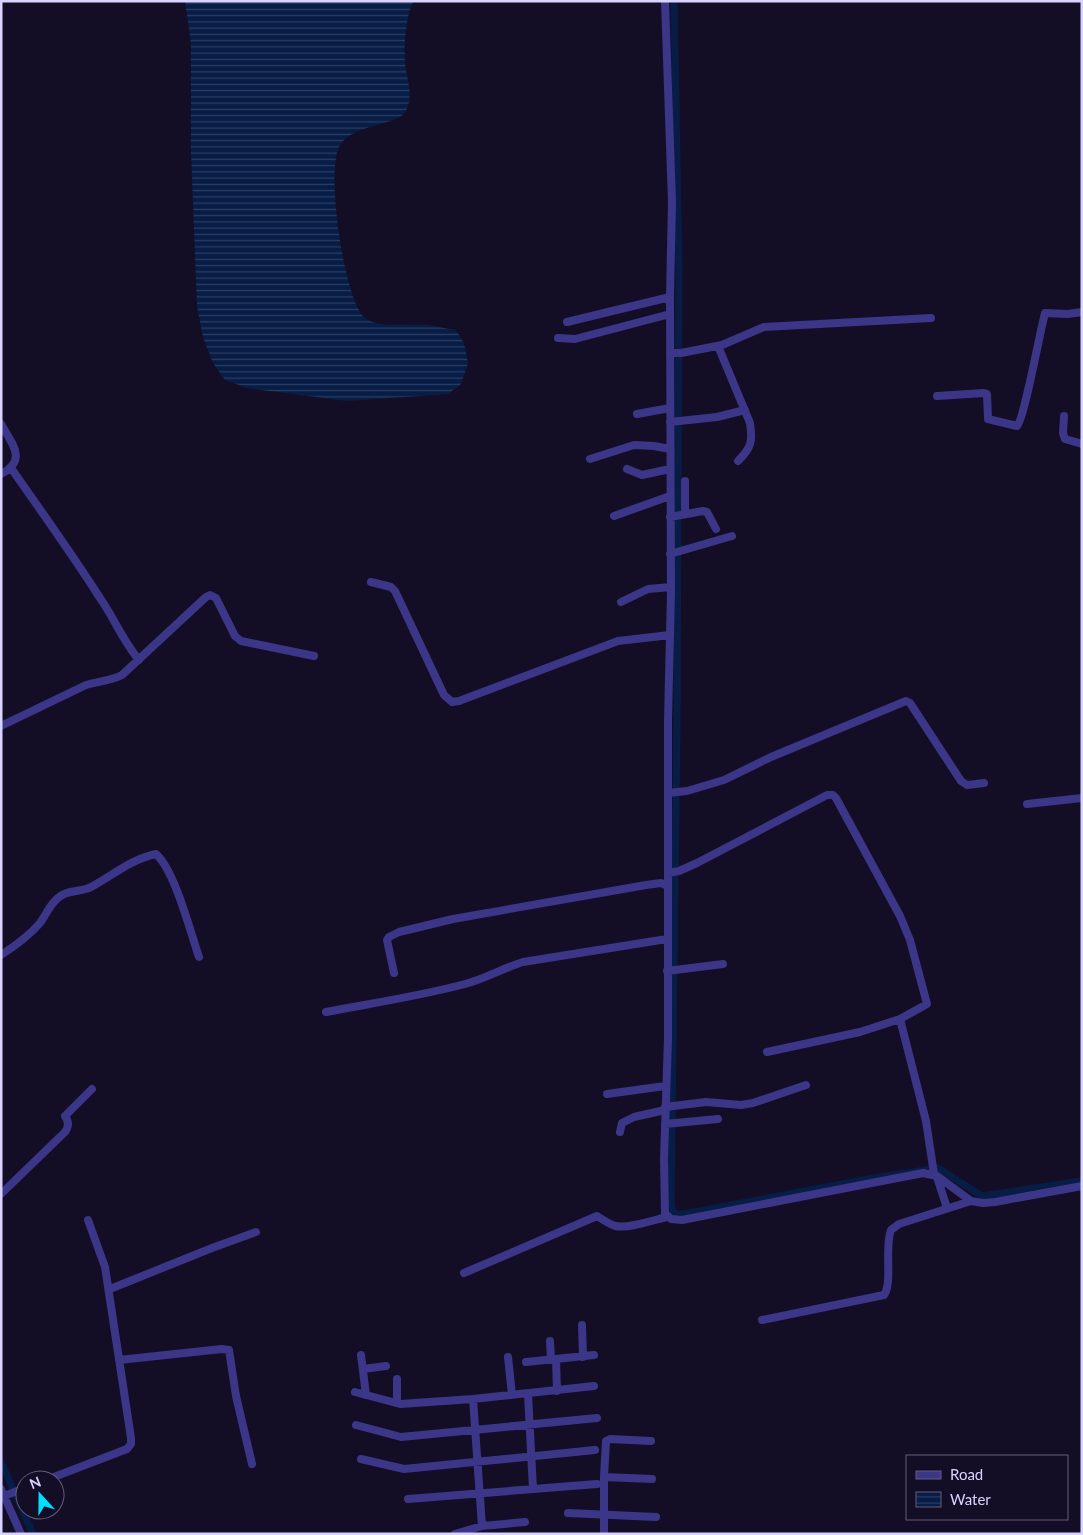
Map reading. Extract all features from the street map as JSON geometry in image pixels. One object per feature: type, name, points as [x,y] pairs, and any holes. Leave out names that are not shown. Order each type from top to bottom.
[{"type":"street","points":[[666,1],[672,202],[670,314],[676,353],[670,408],[676,422],[670,449],[673,872],[668,886],[667,939],[669,971],[666,1086],[668,1107],[664,1124],[664,1208],[667,1217]]},
{"type":"street","points":[[567,322],[670,297]]},
{"type":"street","points":[[937,396],[987,394],[988,419],[1017,426],[1024,410],[1045,313],[1068,314],[1082,312]]},
{"type":"street","points":[[558,338],[575,339],[670,314]]},
{"type":"street","points":[[676,353],[718,346],[764,327],[931,318]]},
{"type":"street","points":[[718,346],[750,423],[751,442],[749,450],[738,462]]},
{"type":"street","points":[[637,414],[670,408]]},
{"type":"street","points":[[676,422],[717,417],[745,410]]},
{"type":"street","points":[[1064,416],[1063,436],[1065,440],[1082,444]]},
{"type":"street","points":[[1,424],[17,457],[11,468],[1,474]]},
{"type":"street","points":[[590,459],[634,445],[670,449]]},
{"type":"street","points":[[11,468],[96,591],[122,636],[139,660]]},
{"type":"street","points":[[627,469],[642,475],[670,469]]},
{"type":"street","points":[[685,481],[685,514]]},
{"type":"street","points":[[614,516],[670,496]]},
{"type":"street","points":[[670,517],[698,511],[707,512],[716,529]]},
{"type":"street","points":[[670,554],[732,536]]},
{"type":"street","points":[[371,582],[391,587],[395,591],[444,695],[452,702],[618,641],[670,635]]},
{"type":"street","points":[[621,602],[648,590],[671,588]]},
{"type":"street","points":[[1,726],[86,685],[115,679],[122,675],[210,595],[216,598],[235,636],[241,641],[314,656]]},
{"type":"street","points":[[673,793],[687,791],[724,780],[789,750],[906,701],[910,703],[961,781],[967,785],[984,783]]},
{"type":"street","points":[[673,872],[697,863],[827,795],[833,795],[900,916],[918,965],[927,1004],[900,1019],[860,1032],[767,1052]]},
{"type":"street","points":[[1027,804],[1082,798]]},
{"type":"street","points":[[1,954],[28,936],[58,898],[66,893],[90,887],[122,868],[156,854],[162,860],[170,876],[199,957]]},
{"type":"street","points":[[394,973],[387,940],[399,932],[453,919],[646,885],[661,883],[668,886]]},
{"type":"street","points":[[326,1012],[398,999],[467,983],[522,962],[667,939]]},
{"type":"street","points":[[669,971],[723,964]]},
{"type":"street","points":[[900,1019],[926,1121],[934,1170],[947,1208]]},
{"type":"street","points":[[620,1132],[622,1123],[628,1119],[668,1107],[706,1102],[741,1105],[753,1103],[806,1084]]},
{"type":"street","points":[[607,1094],[666,1086]]},
{"type":"street","points":[[1,1194],[65,1132],[68,1127],[68,1121],[65,1116],[92,1089]]},
{"type":"street","points":[[664,1124],[718,1119]]},
{"type":"street","points":[[934,1170],[971,1201]]},
{"type":"street","points":[[464,1273],[597,1216],[607,1223],[616,1226],[627,1226],[667,1217],[682,1220],[934,1170]]},
{"type":"street","points":[[762,1320],[884,1295],[888,1286],[888,1245],[891,1230],[899,1224],[971,1201],[995,1202],[1082,1186]]},
{"type":"street","points":[[65,1473],[127,1449],[131,1444],[132,1438],[110,1289],[105,1267],[88,1220]]},
{"type":"street","points":[[110,1289],[256,1232]]},
{"type":"street","points":[[582,1325],[583,1356]]},
{"type":"street","points":[[550,1341],[557,1390]]},
{"type":"street","points":[[119,1360],[222,1349],[229,1350],[236,1396],[252,1464]]},
{"type":"street","points":[[361,1355],[366,1395]]},
{"type":"street","points":[[526,1362],[594,1356]]},
{"type":"street","points":[[508,1357],[512,1396]]},
{"type":"street","points":[[363,1369],[386,1366]]},
{"type":"street","points":[[397,1379],[397,1403]]},
{"type":"street","points":[[355,1392],[397,1403],[512,1396],[594,1386]]},
{"type":"street","points":[[528,1394],[533,1489]]},
{"type":"street","points":[[473,1399],[482,1526]]},
{"type":"street","points":[[356,1425],[401,1437],[597,1418]]},
{"type":"street","points":[[604,1534],[606,1441],[610,1439],[651,1440]]},
{"type":"street","points":[[361,1459],[404,1468],[595,1450]]},
{"type":"street","points":[[604,1477],[652,1479]]},
{"type":"street","points":[[408,1499],[597,1484]]},
{"type":"street","points":[[3,1492],[21,1534]]},
{"type":"street","points":[[568,1513],[656,1517]]},
{"type":"street","points":[[455,1534],[482,1526],[525,1522]]},
{"type":"water","points":[[185,1],[414,1],[407,23],[405,41],[405,64],[410,92],[407,109],[403,115],[396,119],[356,132],[340,145],[336,159],[336,205],[339,233],[350,286],[364,317],[376,323],[427,325],[456,330],[464,343],[468,363],[461,384],[448,394],[347,401],[247,388],[225,380],[213,363],[203,337],[197,306],[191,151],[191,43]]},
{"type":"waterway","points":[[674,1],[679,267],[677,723],[671,1205],[673,1211],[678,1215],[874,1178],[938,1168],[982,1196],[1082,1181]]},
{"type":"waterway","points":[[1,1462],[33,1534]]}]
